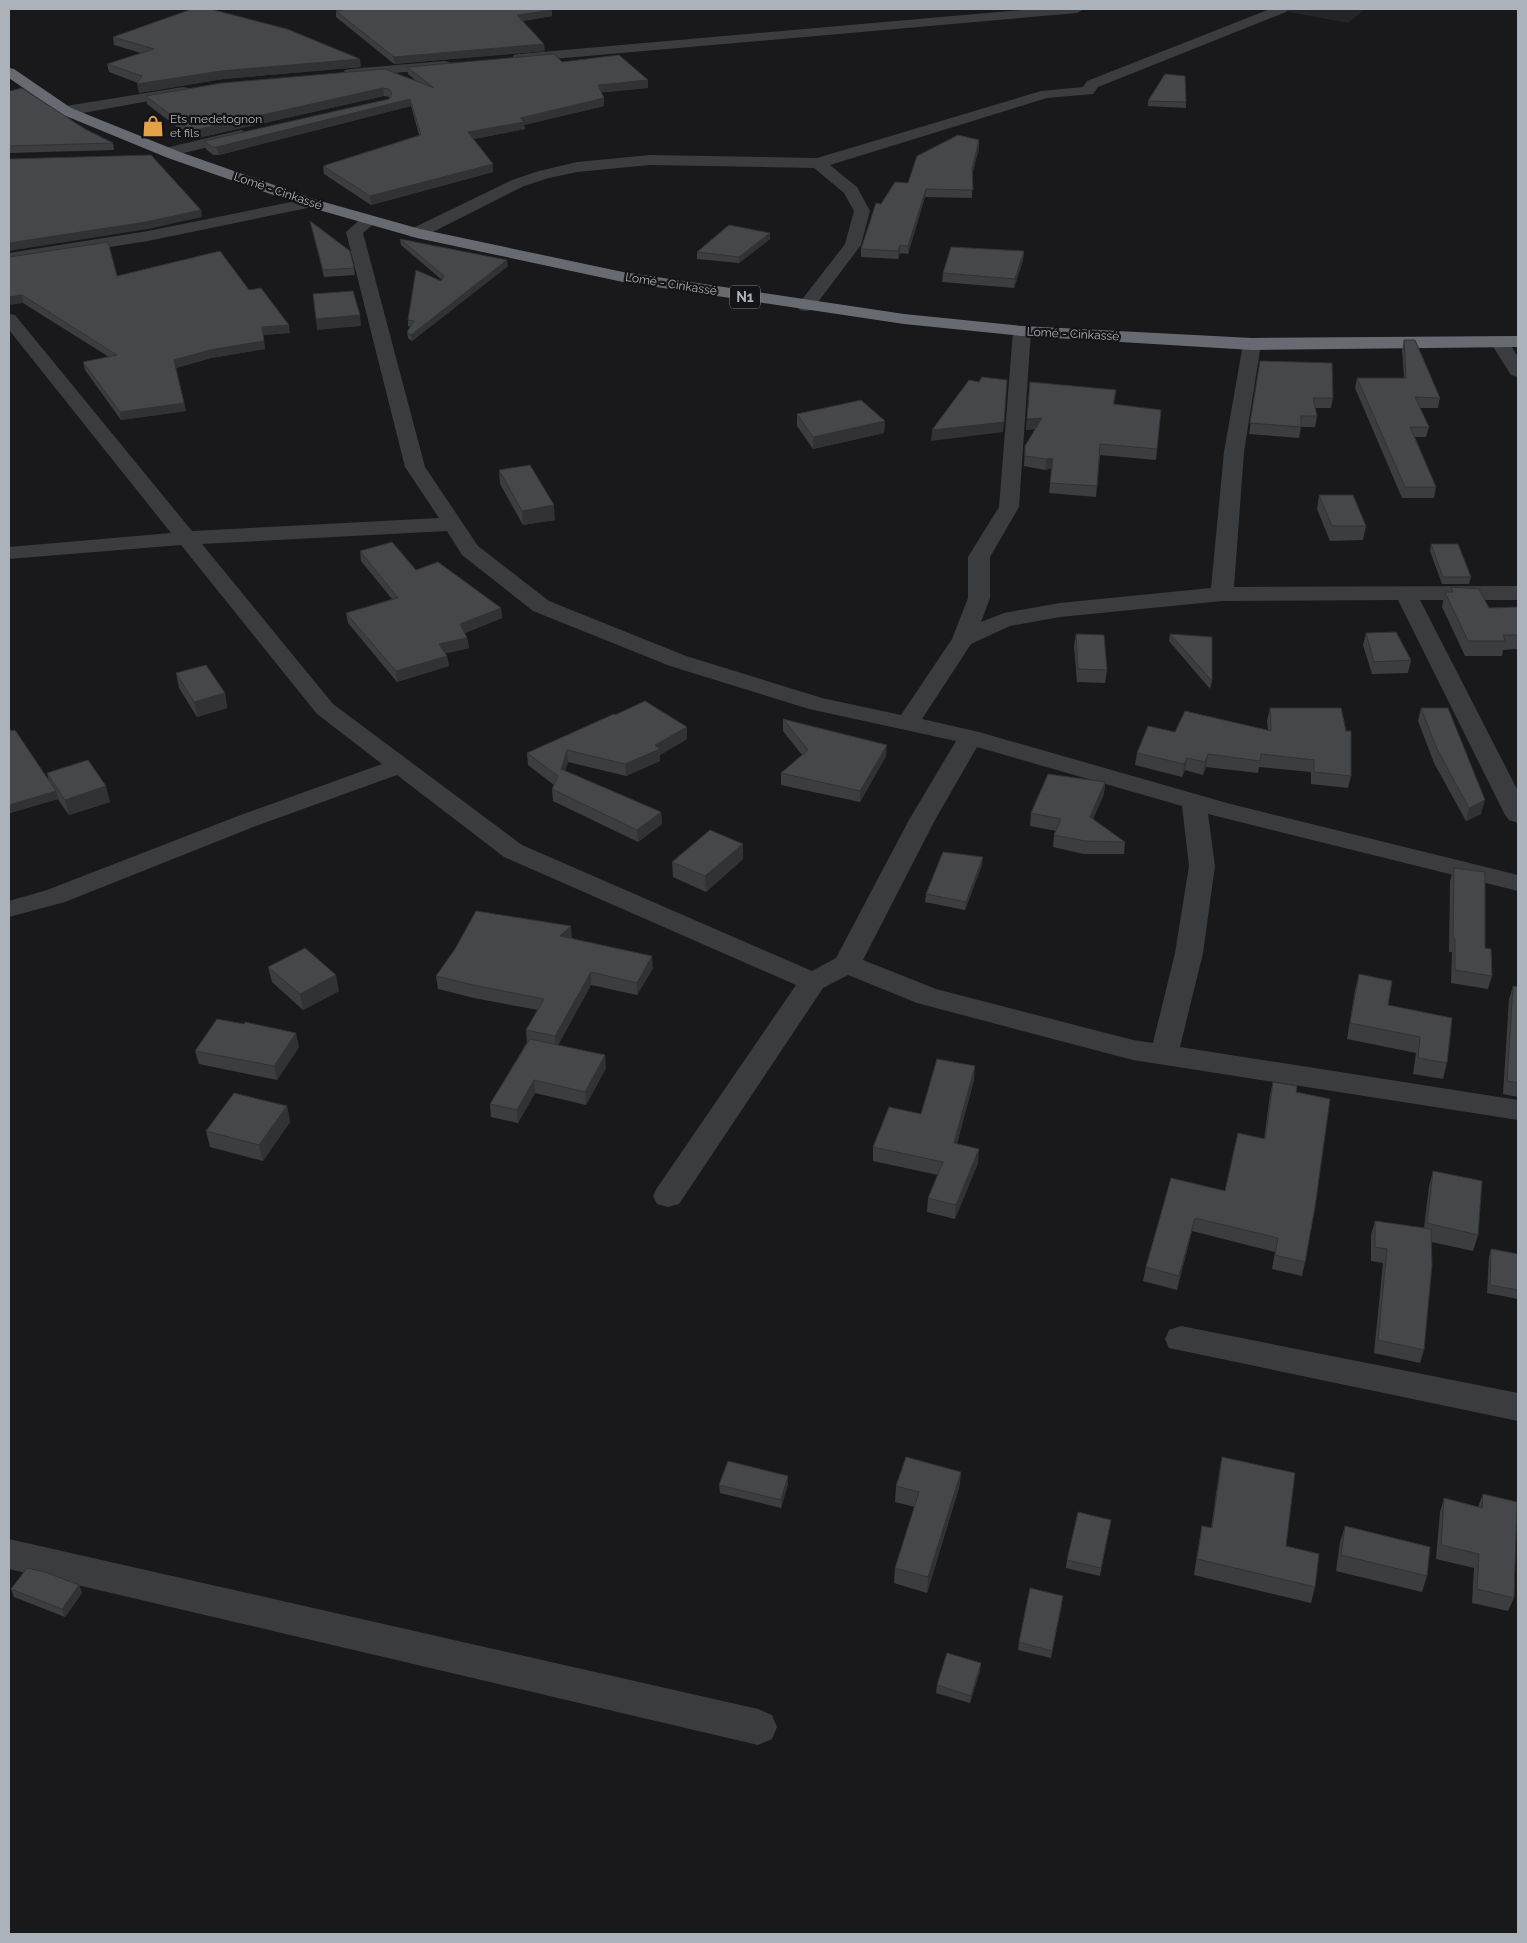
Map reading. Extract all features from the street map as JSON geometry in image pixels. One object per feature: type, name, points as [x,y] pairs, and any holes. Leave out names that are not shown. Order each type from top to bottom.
[{"type":"highway","name":"Lomé - Cinkassé","points":[[9,72],[66,111],[170,153],[310,203],[417,233],[623,277],[806,306],[904,319],[1022,331],[1252,344],[1518,342]]},
{"type":"street","points":[[501,60],[1077,9]]},
{"type":"street","points":[[417,233],[518,183],[545,174],[577,167],[650,160],[818,163],[1046,94],[1088,91],[1092,84],[1281,9]]},
{"type":"street","points":[[332,75],[461,63]]},
{"type":"street","points":[[66,111],[193,90]]},
{"type":"street","points":[[135,156],[170,153],[259,131]]},
{"type":"street","points":[[806,306],[853,245],[862,211],[851,190],[818,163]]},
{"type":"street","points":[[9,258],[148,236],[310,203]]},
{"type":"street","points":[[369,221],[354,232],[415,467],[470,550],[541,606],[678,661],[816,704],[970,737],[1194,802],[1518,882]]},
{"type":"street","points":[[9,319],[325,709],[513,851],[813,982]]},
{"type":"street","points":[[907,724],[963,639],[979,598],[979,557],[1009,507],[1022,331]]},
{"type":"street","points":[[1499,342],[1518,371]]},
{"type":"street","points":[[1222,594],[1234,452],[1252,344]]},
{"type":"street","points":[[9,553],[187,538],[453,524]]},
{"type":"street","points":[[963,639],[1004,620],[1060,610],[1222,594],[1518,593]]},
{"type":"street","points":[[1406,594],[1518,815]]},
{"type":"street","points":[[668,1196],[813,982],[847,964],[922,820],[970,737]]},
{"type":"street","points":[[9,908],[56,896],[247,820],[400,766]]},
{"type":"street","points":[[1164,1055],[1189,953],[1202,866],[1194,802]]},
{"type":"street","points":[[847,964],[927,996],[1133,1050],[1518,1110]]},
{"type":"street","points":[[1181,1339],[1518,1407]]},
{"type":"street","points":[[9,1554],[758,1727]]},
{"type":"shaded area","points":[[1273,9],[1365,9],[1348,23]]},
{"type":"building","points":[[192,9],[210,9],[287,29],[360,59],[221,71],[137,84],[142,76],[107,64],[154,49],[113,37]]},
{"type":"building","points":[[348,9],[552,10],[517,15],[544,44],[394,57],[336,11]]},
{"type":"building","points":[[554,54],[562,62],[619,55],[648,80],[598,85],[604,98],[520,118],[524,122],[468,132],[493,164],[370,196],[323,166],[421,135],[410,99],[217,147],[212,147],[204,141],[389,99],[392,93],[389,89],[383,88],[191,131],[146,96],[222,83],[385,69],[434,88],[407,67]]},
{"type":"building","points":[[1165,74],[1185,76],[1186,102],[1148,101]]},
{"type":"building","points":[[22,88],[85,129],[113,143],[9,146],[9,90]]},
{"type":"building","points":[[958,135],[979,140],[972,169],[973,190],[926,189],[908,246],[900,245],[898,251],[861,249],[876,203],[881,204],[895,182],[908,183],[917,156]]},
{"type":"building","points":[[151,155],[201,210],[146,222],[9,243],[9,159]]},
{"type":"building","points":[[310,221],[350,251],[354,268],[323,270]]},
{"type":"building","points":[[729,225],[770,233],[739,257],[697,252]]},
{"type":"building","points":[[400,239],[507,260],[411,335],[407,332],[414,321],[408,320],[416,270],[441,281],[444,276]]},
{"type":"building","points":[[108,242],[117,276],[220,251],[249,290],[261,288],[289,325],[262,327],[264,341],[210,350],[174,360],[184,403],[120,412],[83,362],[117,355],[22,295],[9,297],[9,257]]},
{"type":"building","points":[[951,247],[1024,251],[1015,279],[943,273]]},
{"type":"building","points":[[353,291],[360,315],[316,319],[313,294]]},
{"type":"building","points":[[1404,340],[1415,340],[1440,398],[1415,397],[1429,427],[1410,427],[1436,487],[1405,487],[1357,378],[1406,378]]},
{"type":"building","points":[[1260,361],[1332,363],[1333,398],[1313,398],[1317,416],[1301,416],[1301,427],[1250,423]]},
{"type":"building","points":[[982,377],[1007,380],[1004,422],[932,430],[969,380],[979,382]]},
{"type":"building","points":[[1030,382],[1116,390],[1113,404],[1161,410],[1157,449],[1100,444],[1097,486],[1050,483],[1053,458],[1025,456],[1025,446],[1042,418],[1027,419]]},
{"type":"building","points":[[861,400],[885,421],[813,437],[797,414]]},
{"type":"building","points":[[530,465],[554,505],[522,511],[499,470]]},
{"type":"building","points":[[1319,495],[1353,495],[1366,526],[1332,526]]},
{"type":"building","points":[[392,542],[416,570],[438,562],[501,608],[460,624],[467,638],[439,644],[447,656],[396,671],[346,613],[398,598],[360,551]]},
{"type":"building","points":[[1431,544],[1458,544],[1471,577],[1443,577]]},
{"type":"building","points":[[1451,587],[1479,589],[1489,608],[1518,607],[1518,635],[1503,635],[1505,641],[1468,641],[1445,592],[1453,592]]},
{"type":"building","points":[[1396,632],[1411,660],[1374,662],[1366,633]]},
{"type":"building","points":[[1076,634],[1104,635],[1107,670],[1078,669]]},
{"type":"building","points":[[1170,634],[1212,637],[1212,681]]},
{"type":"building","points":[[206,665],[225,693],[194,702],[176,673]]},
{"type":"building","points":[[645,701],[687,727],[655,745],[660,749],[625,764],[567,750],[561,769],[661,812],[637,830],[552,789],[558,776],[527,753]]},
{"type":"building","points":[[1270,708],[1341,708],[1346,731],[1351,731],[1351,776],[1314,772],[1314,760],[1261,754],[1260,761],[1208,754],[1205,762],[1187,758],[1184,764],[1137,753],[1148,726],[1175,732],[1185,711],[1271,731]]},
{"type":"building","points":[[1421,708],[1448,708],[1485,800],[1469,808],[1437,749]]},
{"type":"building","points":[[783,719],[887,745],[860,791],[781,773],[808,750]]},
{"type":"building","points":[[9,728],[11,731],[15,730],[56,791],[9,805]]},
{"type":"building","points":[[88,760],[106,786],[65,800],[47,773]]},
{"type":"building","points":[[1048,774],[1105,782],[1090,817],[1125,842],[1085,841],[1054,835],[1061,819],[1031,813]]},
{"type":"building","points":[[710,830],[743,844],[705,876],[672,862]]},
{"type":"building","points":[[943,852],[983,857],[966,902],[926,894]]},
{"type":"building","points":[[1454,868],[1485,872],[1485,948],[1491,949],[1492,976],[1455,970],[1455,939],[1453,938]]},
{"type":"building","points":[[476,911],[571,926],[560,936],[652,956],[637,983],[591,972],[555,1036],[526,1030],[544,999],[436,976],[455,949]]},
{"type":"building","points":[[305,948],[336,975],[300,994],[268,967]]},
{"type":"building","points":[[1359,974],[1392,981],[1388,1005],[1452,1018],[1447,1063],[1418,1058],[1420,1037],[1350,1023]]},
{"type":"building","points":[[1513,986],[1518,987],[1518,1083],[1507,1081]]},
{"type":"building","points":[[217,1019],[244,1024],[245,1022],[296,1033],[274,1066],[195,1051]]},
{"type":"building","points":[[530,1039],[605,1055],[585,1092],[534,1080],[517,1110],[490,1104]]},
{"type":"building","points":[[937,1059],[975,1066],[954,1143],[979,1149],[956,1205],[928,1198],[943,1162],[873,1147],[889,1107],[921,1114]]},
{"type":"building","points":[[1273,1082],[1297,1086],[1296,1092],[1330,1099],[1315,1207],[1305,1262],[1275,1255],[1278,1238],[1195,1218],[1179,1276],[1146,1267],[1171,1178],[1225,1191],[1238,1133],[1265,1139]]},
{"type":"building","points":[[234,1093],[287,1106],[259,1145],[206,1131]]},
{"type":"building","points":[[1433,1171],[1482,1181],[1478,1235],[1427,1223]]},
{"type":"building","points":[[1375,1221],[1431,1229],[1432,1265],[1424,1350],[1378,1340],[1387,1249],[1375,1247]]},
{"type":"building","points":[[1491,1249],[1518,1254],[1518,1290],[1490,1285]]},
{"type":"building","points":[[906,1457],[961,1472],[928,1577],[895,1568],[919,1492],[896,1486]]},
{"type":"building","points":[[1222,1457],[1295,1473],[1286,1546],[1319,1554],[1315,1587],[1197,1559],[1202,1526],[1212,1528]]},
{"type":"building","points":[[728,1461],[788,1476],[781,1500],[719,1485]]},
{"type":"building","points":[[1483,1494],[1517,1502],[1514,1598],[1477,1589],[1479,1554],[1441,1545],[1444,1498],[1482,1508]]},
{"type":"building","points":[[1078,1512],[1111,1520],[1101,1568],[1067,1560]]},
{"type":"building","points":[[1345,1526],[1430,1547],[1427,1576],[1341,1555]]},
{"type":"building","points":[[27,1568],[45,1572],[79,1585],[62,1609],[11,1589]]},
{"type":"building","points":[[1030,1588],[1063,1596],[1052,1651],[1019,1642]]},
{"type":"building","points":[[947,1653],[981,1663],[971,1696],[937,1685]]},
{"type":"place","name":"Ets medetognon et fils","points":[[153,126]]}]
